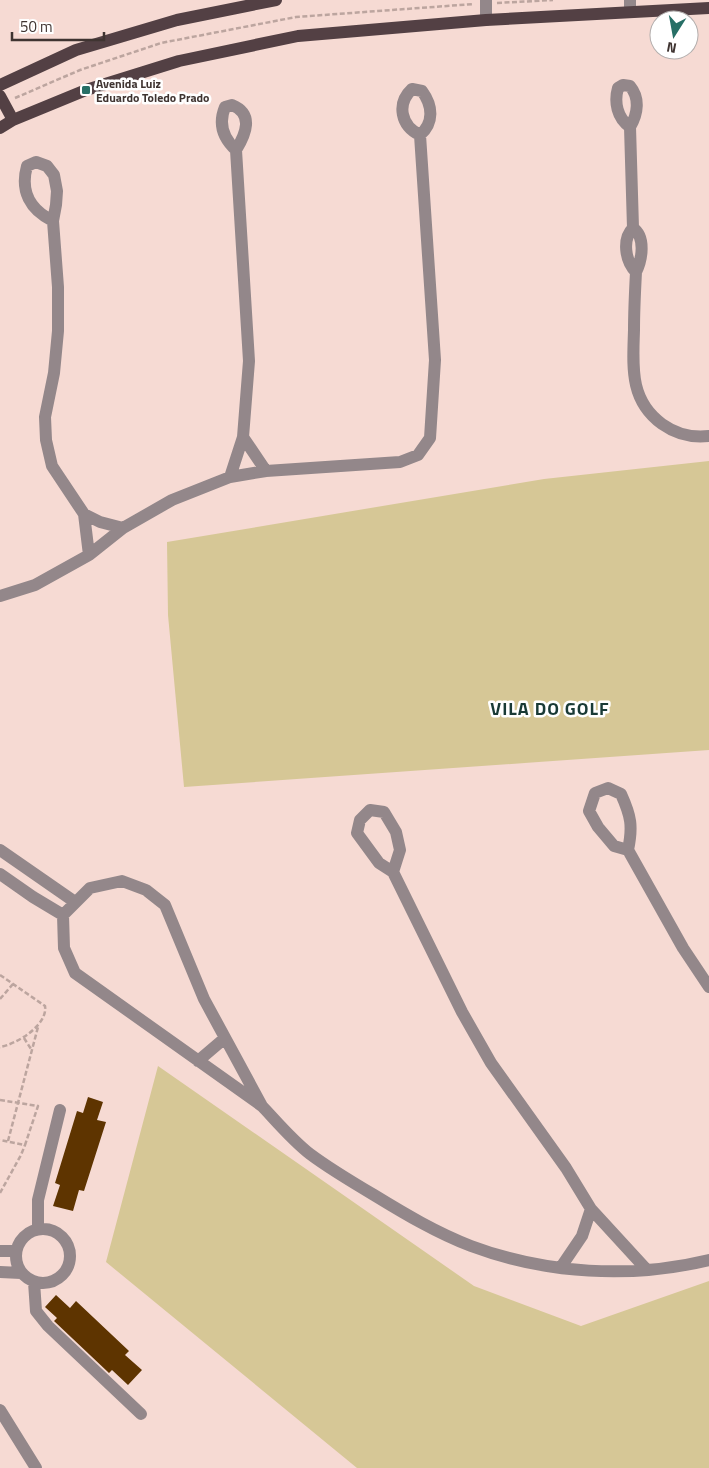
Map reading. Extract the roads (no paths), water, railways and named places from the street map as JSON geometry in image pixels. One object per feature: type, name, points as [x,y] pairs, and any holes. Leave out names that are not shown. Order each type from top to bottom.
[{"type":"main road","points":[[0,84],[76,50],[177,20],[276,0]]},
{"type":"main road","points":[[0,128],[13,120],[86,90],[179,61],[298,36],[630,6],[709,8]]},
{"type":"main road","points":[[0,96],[13,120]]},
{"type":"street","points":[[486,0],[486,20]]},
{"type":"street","points":[[630,127],[633,228],[626,238],[627,259],[630,267],[636,272],[633,373],[639,395],[652,417],[673,432],[699,437],[709,436]]},
{"type":"street","points":[[0,596],[35,585],[89,555],[123,528],[172,500],[230,477],[266,471],[400,462],[418,455],[430,438],[435,360],[420,135]]},
{"type":"street","points":[[230,477],[243,437],[249,361],[236,150]]},
{"type":"street","points":[[52,221],[58,288],[58,331],[54,373],[46,417],[46,440],[52,466],[84,514],[89,555]]},
{"type":"street","points":[[243,437],[266,471]]},
{"type":"street","points":[[84,514],[100,522],[123,528]]},
{"type":"street","points":[[628,850],[614,846],[598,827],[589,811],[595,793],[608,788],[621,794],[630,815],[631,832],[628,850],[682,948],[709,987]]},
{"type":"street","points":[[393,872],[400,850],[396,832],[384,812],[370,810],[360,820],[357,833],[380,863],[393,872],[462,1012],[491,1064],[566,1168],[592,1209],[647,1270]]},
{"type":"street","points":[[0,850],[75,902]]},
{"type":"street","points":[[0,874],[63,915]]},
{"type":"street","points":[[262,1106],[204,999],[165,905],[146,890],[122,881],[90,888],[63,915],[64,948],[75,973],[262,1106],[309,1153],[356,1185],[413,1219],[471,1246],[531,1263],[610,1272],[678,1268],[709,1260]]},
{"type":"street","points":[[198,1061],[225,1038]]},
{"type":"street","points":[[38,1229],[38,1200],[60,1110]]},
{"type":"street","points":[[561,1267],[582,1236],[592,1209]]},
{"type":"street","points":[[38,1229],[47,1229],[64,1237],[71,1254],[70,1263],[60,1278],[43,1284],[34,1282],[21,1272],[18,1266],[16,1251],[23,1237],[38,1229]]},
{"type":"street","points":[[0,1251],[16,1251]]},
{"type":"street","points":[[0,1272],[21,1272]]},
{"type":"street","points":[[34,1282],[36,1311],[48,1326],[141,1414]]},
{"type":"street","points":[[0,1410],[36,1468]]},
{"type":"place","name":"Avenida Luiz Eduardo Toledo Prado","points":[[86,90]]},
{"type":"district","name":"VILA DO GOLF","points":[[550,708]]}]
